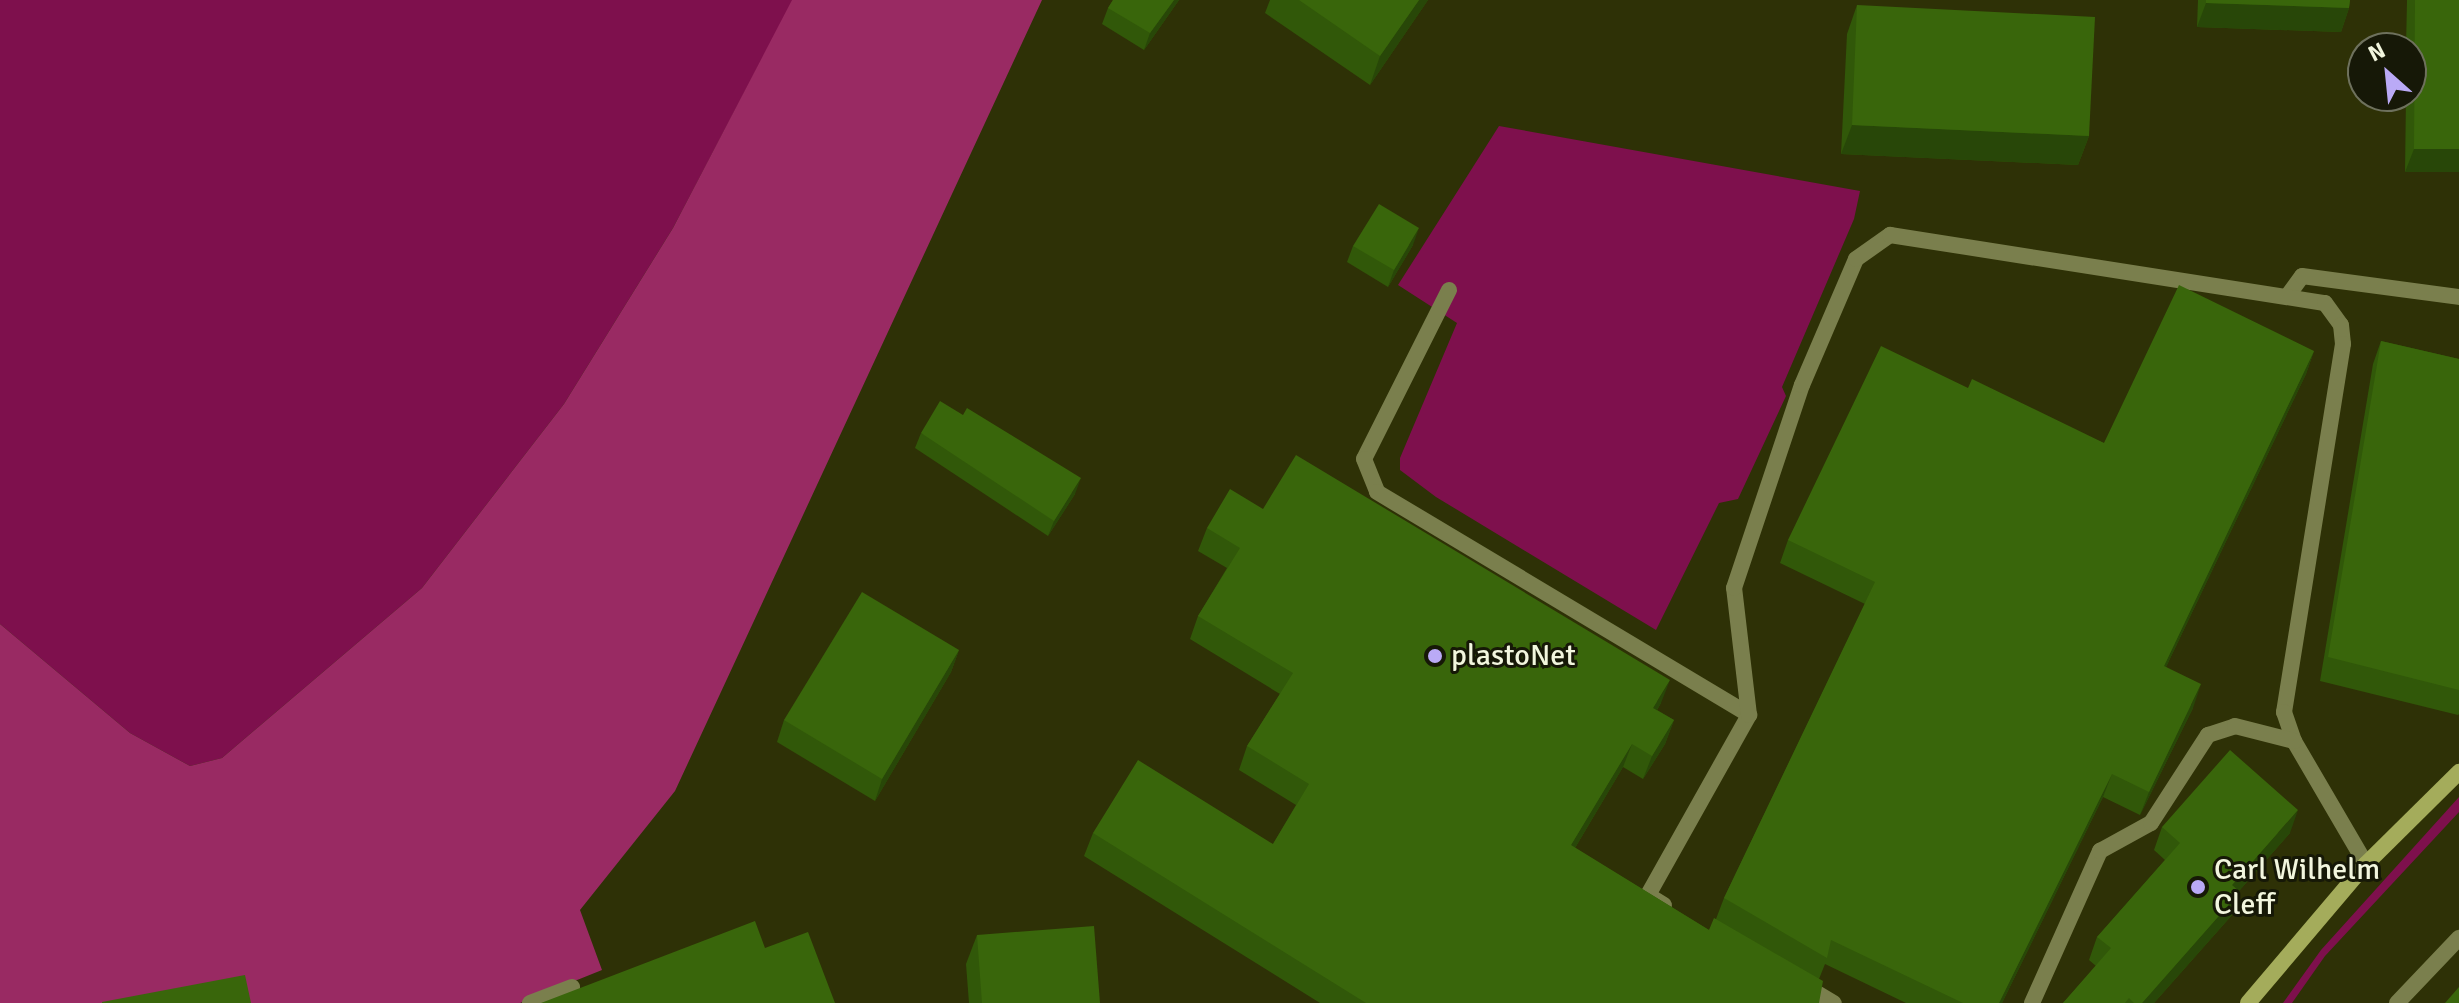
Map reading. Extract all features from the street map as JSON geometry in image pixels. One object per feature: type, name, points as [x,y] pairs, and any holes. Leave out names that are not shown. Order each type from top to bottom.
[{"type":"main road","points":[[2248,1003],[2366,864],[2459,772]]},
{"type":"lane","points":[[1674,911],[1648,895],[1749,715],[1734,588],[1802,385],[1856,259],[1890,235],[2289,294],[2325,303],[2341,325],[2343,344],[2284,712],[2294,741],[2366,864]]},
{"type":"lane","points":[[2289,294],[2302,276],[2459,297]]},
{"type":"lane","points":[[1449,290],[1364,459],[1377,492],[1749,715]]},
{"type":"lane","points":[[2032,1003],[2100,851],[2151,823],[2208,735],[2235,726],[2294,741]]},
{"type":"lane","points":[[2397,1003],[2459,938]]},
{"type":"lane","points":[[1781,972],[1834,1003]]},
{"type":"lane","points":[[530,1003],[572,987]]},
{"type":"shaded area","points":[[0,0],[793,0],[673,228],[564,404],[422,588],[222,758],[190,766],[130,733],[0,624]]},
{"type":"shaded area","points":[[792,0],[1042,0],[675,791],[580,910],[602,970],[520,1003],[0,1003],[0,624],[130,733],[190,766],[222,758],[422,588],[564,404],[673,228]]},
{"type":"shaded area","points":[[1499,126],[1860,191],[1854,219],[1782,387],[1786,396],[1738,499],[1719,503],[1656,630],[1436,497],[1400,470],[1400,458],[1457,323],[1398,285]]},
{"type":"shaded area","points":[[2459,797],[2459,812],[2325,956],[2292,1003],[2283,1003],[2321,950]]},
{"type":"building","points":[[1113,0],[1174,0],[1150,33],[1108,8]]},
{"type":"building","points":[[1299,0],[1419,0],[1380,56]]},
{"type":"building","points":[[2206,0],[2350,0],[2349,8],[2206,3]]},
{"type":"building","points":[[2415,0],[2459,0],[2459,149],[2414,149],[2414,112],[2427,112],[2427,32],[2415,32]]},
{"type":"building","points":[[1857,5],[2095,17],[2089,136],[1852,125]]},
{"type":"building","points":[[1379,204],[1419,228],[1394,270],[1353,246]]},
{"type":"building","points":[[2179,285],[2314,351],[2164,666],[2201,684],[2149,792],[2112,774],[1999,1003],[1963,1003],[1831,940],[1827,958],[1724,898],[1875,582],[1788,540],[1881,346],[1968,388],[1972,379],[2104,443]]},
{"type":"building","points":[[2381,341],[2459,359],[2459,690],[2328,657]]},
{"type":"building","points":[[940,401],[963,415],[967,408],[1081,478],[1054,521],[921,433]]},
{"type":"building","points":[[1296,455],[1670,680],[1653,708],[1674,720],[1652,756],[1632,744],[1571,845],[1709,930],[1714,918],[1823,981],[1819,1003],[1366,1003],[1093,833],[1138,760],[1273,844],[1309,784],[1247,746],[1293,673],[1198,616],[1240,548],[1207,528],[1230,489],[1263,509]]},
{"type":"building","points":[[862,592],[959,650],[882,779],[784,720]]},
{"type":"building","name":"Carl Wilhelm Cleff","points":[[2230,750],[2298,810],[2232,885],[2240,892],[2142,1003],[2134,1003],[2129,998],[2125,1003],[2063,1003],[2111,948],[2097,937],[2180,843],[2162,827]]},
{"type":"building","points":[[755,921],[765,948],[808,932],[835,1003],[541,1003]]},
{"type":"building","points":[[1094,926],[1100,1003],[982,1003],[977,935]]},
{"type":"building","points":[[245,975],[251,1003],[102,1003],[102,1002]]},
{"type":"building","points":[[2459,987],[2459,1003],[2445,1003]]},
{"type":"place","name":"plastoNet","points":[[1435,656]]},
{"type":"place","name":"Carl Wilhelm Cleff","points":[[2198,887]]}]
